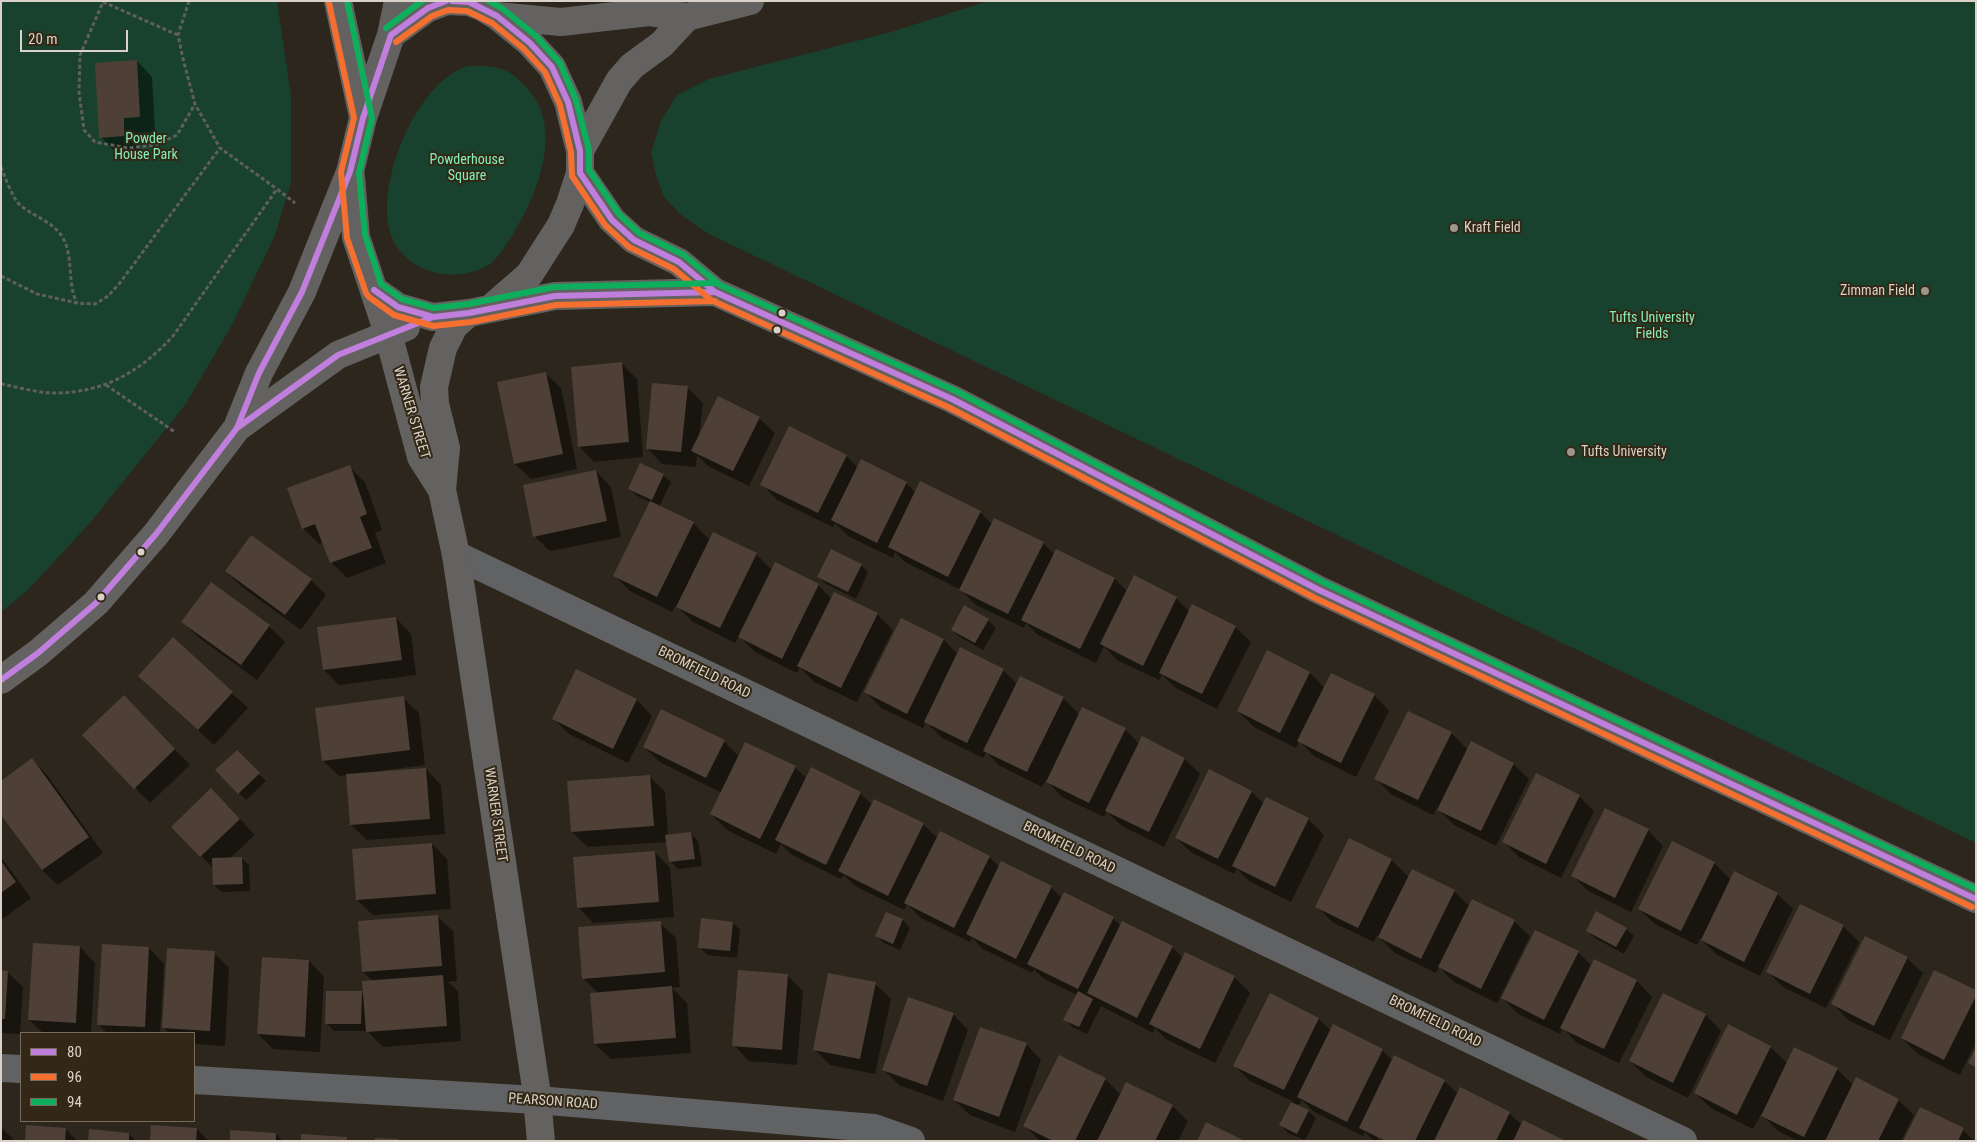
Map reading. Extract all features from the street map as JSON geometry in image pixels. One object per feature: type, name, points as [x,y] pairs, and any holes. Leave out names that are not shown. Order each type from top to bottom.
[{"type":"main road","points":[[338,1],[363,118]]},
{"type":"main road","points":[[1,680],[38,654],[96,603],[156,534],[237,428],[259,373],[302,292],[350,172],[363,118],[391,35],[398,1]]},
{"type":"main road","points":[[391,35],[428,8],[447,2],[479,5],[561,22],[649,12],[687,18],[750,1]]},
{"type":"main road","points":[[479,5],[530,43],[552,68],[568,102],[580,162],[612,220],[634,240],[679,262],[715,292],[952,399],[1319,590],[1976,899]]},
{"type":"main road","name":"WARNER STREET","points":[[541,1141],[537,1100],[456,555],[442,490],[446,448],[435,404],[434,386],[444,348],[454,326],[480,311],[530,275],[561,225],[580,162],[619,81],[632,66],[662,44],[687,18]]},
{"type":"main road","name":"WARNER STREET","points":[[350,172],[356,237],[388,333],[421,457],[442,490]]},
{"type":"main road","points":[[374,290],[398,306],[433,317]]},
{"type":"main road","points":[[237,428],[338,355],[388,333],[433,317],[480,311],[555,296],[715,292]]},
{"type":"street","name":"BROMFIELD ROAD","points":[[456,555],[1683,1141]]},
{"type":"street","points":[[1,1068],[20,1069]]},
{"type":"street","name":"PEARSON ROAD","points":[[195,1080],[537,1100],[874,1128],[910,1141]]},
{"type":"path","points":[[189,1],[178,35],[182,59],[194,104],[220,148],[295,202]]},
{"type":"path","points":[[178,35],[102,2],[80,55],[78,92],[84,130],[95,142],[128,148],[155,146],[177,136],[194,104]]},
{"type":"path","points":[[1,276],[37,294],[78,303],[95,304],[108,296],[119,284],[220,148]]},
{"type":"path","points":[[1,167],[18,204],[51,225],[61,236],[67,248],[73,295],[78,303]]},
{"type":"path","points":[[1,384],[53,393],[79,392],[134,372],[157,353],[173,336],[277,189]]},
{"type":"path","points":[[105,384],[175,432]]},
{"type":"green space","name":"Powder House Park","points":[[1,1],[277,1],[291,96],[291,183],[275,235],[232,325],[185,405],[89,524],[28,590],[1,612]]},
{"type":"green space","name":"Tufts University Fields","points":[[988,1],[1976,1],[1976,843],[709,234],[680,214],[664,197],[651,153],[661,121],[677,95],[709,79],[891,32]]},
{"type":"green space","name":"Powderhouse Square","points":[[484,66],[503,69],[511,74],[526,87],[538,103],[544,121],[546,141],[544,160],[531,200],[500,254],[490,264],[479,270],[449,275],[435,273],[418,266],[404,255],[393,240],[390,232],[387,212],[394,163],[416,114],[430,93],[447,77],[465,67]]},
{"type":"building","points":[[137,60],[140,117],[124,118],[124,136],[99,138],[95,63]]},
{"type":"building","points":[[622,362],[629,442],[578,447],[571,367]]},
{"type":"building","points":[[546,372],[563,454],[514,464],[497,382]]},
{"type":"building","points":[[652,383],[688,386],[681,452],[646,449]]},
{"type":"building","points":[[718,396],[760,417],[733,471],[691,451]]},
{"type":"building","points":[[789,426],[847,455],[818,513],[760,485]]},
{"type":"building","points":[[861,459],[907,482],[877,543],[831,520]]},
{"type":"building","points":[[640,463],[664,474],[652,500],[628,489]]},
{"type":"building","points":[[350,465],[367,514],[360,517],[372,548],[330,563],[315,524],[302,529],[287,488]]},
{"type":"building","points":[[596,470],[607,521],[533,537],[523,485]]},
{"type":"building","points":[[920,481],[981,511],[948,577],[888,547]]},
{"type":"building","points":[[650,501],[694,522],[657,597],[613,576]]},
{"type":"building","points":[[994,518],[1044,542],[1008,614],[959,590]]},
{"type":"building","points":[[713,532],[757,553],[720,628],[676,607]]},
{"type":"building","points":[[251,535],[312,579],[285,615],[225,571]]},
{"type":"building","points":[[831,549],[862,564],[848,592],[817,577]]},
{"type":"building","points":[[1056,549],[1115,578],[1080,649],[1021,620]]},
{"type":"building","points":[[775,562],[819,584],[782,659],[738,637]]},
{"type":"building","points":[[1134,575],[1177,597],[1143,666],[1100,644]]},
{"type":"building","points":[[211,582],[270,625],[241,665],[181,622]]},
{"type":"building","points":[[834,592],[878,613],[841,688],[797,666]]},
{"type":"building","points":[[1192,604],[1236,626],[1202,694],[1159,673]]},
{"type":"building","points":[[964,605],[989,619],[975,643],[951,630]]},
{"type":"building","points":[[396,617],[402,660],[323,670],[317,627]]},
{"type":"building","points":[[901,618],[944,639],[907,714],[864,692]]},
{"type":"building","points":[[173,637],[233,692],[198,730],[138,676]]},
{"type":"building","points":[[960,647],[1004,669],[967,743],[924,722]]},
{"type":"building","points":[[1267,650],[1310,672],[1280,733],[1237,711]]},
{"type":"building","points":[[576,669],[637,699],[613,749],[552,719]]},
{"type":"building","points":[[1331,673],[1375,694],[1341,763],[1297,741]]},
{"type":"building","points":[[1020,676],[1064,697],[1027,772],[983,751]]},
{"type":"building","points":[[124,695],[175,749],[134,789],[82,735]]},
{"type":"building","points":[[404,696],[410,750],[322,761],[315,708]]},
{"type":"building","points":[[1082,707],[1126,728],[1089,803],[1046,782]]},
{"type":"building","points":[[661,709],[725,740],[706,778],[643,747]]},
{"type":"building","points":[[1408,711],[1452,732],[1418,800],[1374,779]]},
{"type":"building","points":[[1142,736],[1185,758],[1149,832],[1105,811]]},
{"type":"building","points":[[1471,741],[1514,763],[1481,831],[1437,810]]},
{"type":"building","points":[[745,742],[796,766],[760,839],[710,814]]},
{"type":"building","points":[[237,750],[260,773],[238,794],[215,770]]},
{"type":"building","points":[[32,758],[89,837],[42,870],[1,815],[1,781]]},
{"type":"building","points":[[811,767],[861,792],[826,865],[775,840]]},
{"type":"building","points":[[426,768],[430,819],[350,825],[346,774]]},
{"type":"building","points":[[1209,769],[1252,791],[1218,859],[1175,838]]},
{"type":"building","points":[[1536,773],[1580,795],[1546,864],[1502,842]]},
{"type":"building","points":[[650,775],[654,826],[571,832],[567,781]]},
{"type":"building","points":[[211,788],[240,819],[200,857],[171,827]]},
{"type":"building","points":[[1266,797],[1309,818],[1275,887],[1232,866]]},
{"type":"building","points":[[874,799],[924,823],[888,896],[838,871]]},
{"type":"building","points":[[1605,808],[1649,829],[1615,898],[1571,876]]},
{"type":"building","points":[[940,831],[990,856],[954,928],[904,903]]},
{"type":"building","points":[[691,832],[695,859],[669,862],[665,835]]},
{"type":"building","points":[[1349,838],[1392,859],[1358,928],[1315,907]]},
{"type":"building","points":[[1672,841],[1715,862],[1681,931],[1638,909]]},
{"type":"building","points":[[432,843],[436,894],[356,900],[352,849]]},
{"type":"building","points":[[655,851],[659,902],[577,908],[573,857]]},
{"type":"building","points":[[242,857],[243,884],[213,885],[212,858]]},
{"type":"building","points":[[1,861],[16,882],[1,893]]},
{"type":"building","points":[[1001,861],[1052,886],[1016,959],[966,934]]},
{"type":"building","points":[[1412,869],[1455,890],[1421,959],[1378,937]]},
{"type":"building","points":[[1734,871],[1778,893],[1744,962],[1701,940]]},
{"type":"building","points":[[1064,892],[1114,917],[1078,989],[1027,964]]},
{"type":"building","points":[[1472,899],[1515,920],[1481,989],[1438,967]]},
{"type":"building","points":[[1800,904],[1844,925],[1810,994],[1766,972]]},
{"type":"building","points":[[1596,911],[1627,928],[1616,947],[1586,931]]},
{"type":"building","points":[[886,912],[903,919],[893,944],[875,936]]},
{"type":"building","points":[[438,915],[442,966],[362,972],[358,921]]},
{"type":"building","points":[[701,918],[733,922],[730,951],[698,948]]},
{"type":"building","points":[[661,921],[665,972],[582,979],[578,927]]},
{"type":"building","points":[[1122,921],[1173,946],[1137,1018],[1087,993]]},
{"type":"building","points":[[1535,930],[1579,951],[1544,1020],[1501,998]]},
{"type":"building","points":[[1865,936],[1908,957],[1874,1026],[1831,1004]]},
{"type":"building","points":[[33,943],[80,946],[76,1023],[28,1020]]},
{"type":"building","points":[[102,944],[149,947],[145,1027],[97,1025]]},
{"type":"building","points":[[167,948],[215,951],[210,1031],[162,1028]]},
{"type":"building","points":[[1185,952],[1235,976],[1200,1049],[1149,1024]]},
{"type":"building","points":[[262,957],[309,960],[305,1037],[257,1034]]},
{"type":"building","points":[[1594,959],[1637,980],[1604,1049],[1560,1028]]},
{"type":"building","points":[[1,970],[8,971],[5,1019],[1,1019]]},
{"type":"building","points":[[738,970],[788,974],[782,1050],[732,1046]]},
{"type":"building","points":[[1934,970],[1976,990],[1976,996],[1944,1060],[1901,1038]]},
{"type":"building","points":[[828,973],[876,982],[860,1059],[813,1050]]},
{"type":"building","points":[[443,975],[447,1026],[366,1032],[362,981]]},
{"type":"building","points":[[672,986],[676,1038],[594,1044],[590,993]]},
{"type":"building","points":[[326,991],[362,991],[361,1024],[325,1024]]},
{"type":"building","points":[[1078,991],[1093,999],[1079,1027],[1063,1020]]},
{"type":"building","points":[[1270,993],[1319,1018],[1284,1090],[1233,1066]]},
{"type":"building","points":[[1663,993],[1706,1014],[1673,1083],[1629,1061]]},
{"type":"building","points":[[908,997],[954,1013],[927,1086],[882,1070]]},
{"type":"building","points":[[1333,1024],[1383,1049],[1347,1122],[1297,1097]]},
{"type":"building","points":[[1728,1024],[1771,1046],[1737,1115],[1694,1093]]},
{"type":"building","points":[[980,1027],[1027,1043],[999,1117],[953,1100]]},
{"type":"building","points":[[1794,1047],[1838,1068],[1804,1137],[1761,1116]]},
{"type":"building","points":[[1976,1048],[1976,1067],[1968,1063]]},
{"type":"building","points":[[1059,1055],[1106,1078],[1075,1141],[1053,1141],[1023,1126]]},
{"type":"building","points":[[1394,1055],[1445,1080],[1415,1141],[1386,1141],[1359,1128]]},
{"type":"building","points":[[1856,1077],[1899,1099],[1878,1141],[1825,1141]]},
{"type":"building","points":[[1126,1082],[1173,1105],[1155,1141],[1097,1141]]},
{"type":"building","points":[[1460,1087],[1510,1112],[1496,1141],[1434,1141]]},
{"type":"building","points":[[1291,1102],[1309,1110],[1297,1134],[1279,1125]]},
{"type":"building","points":[[1920,1107],[1964,1128],[1958,1141],[1903,1141]]},
{"type":"building","points":[[1523,1120],[1566,1141],[1513,1141]]},
{"type":"building","points":[[1206,1122],[1245,1141],[1197,1141]]},
{"type":"building","points":[[26,1125],[66,1128],[65,1141],[25,1141]]},
{"type":"building","points":[[151,1125],[197,1128],[196,1141],[150,1141]]},
{"type":"building","points":[[89,1129],[129,1133],[129,1141],[88,1141]]},
{"type":"building","points":[[230,1130],[276,1133],[276,1141],[230,1141]]},
{"type":"building","points":[[301,1134],[347,1137],[347,1141],[301,1141]]},
{"type":"building","points":[[375,1138],[398,1139],[398,1141],[375,1141]]},
{"type":"transit line","name":"94","points":[[347,1],[372,118],[359,173],[365,235],[381,284],[402,299],[434,308],[468,304],[554,287],[715,283]]},
{"type":"transit line","name":"94","points":[[386,28],[422,1]]},
{"type":"transit line","name":"80","points":[[1,680],[38,653],[96,603],[156,534],[237,428],[259,373],[302,292],[350,172],[363,118],[391,35],[428,8],[446,1]]},
{"type":"transit line","name":"80","points":[[452,1],[469,2],[497,16],[530,43],[552,67],[568,102],[580,151],[580,173],[612,220],[634,240],[679,262],[715,292],[952,399],[1319,590],[1976,899]]},
{"type":"transit line","name":"94","points":[[489,1],[503,9],[536,36],[560,63],[576,100],[589,150],[589,170],[619,214],[639,233],[684,255],[720,285],[956,391],[1323,582],[1976,889]]},
{"type":"transit line","name":"96","points":[[329,3],[354,118],[341,172],[347,238],[369,297],[394,315],[433,326],[471,322],[556,305],[715,301]]},
{"type":"transit line","name":"96","points":[[396,42],[432,16],[448,10],[467,11],[492,23],[524,49],[545,72],[560,105],[571,152],[572,176],[605,225],[629,247],[674,269],[711,300],[948,407],[1315,598],[1972,907]]},
{"type":"transit line","name":"80","points":[[374,290],[398,307],[433,317],[469,313],[555,296],[715,292]]},
{"type":"transit line","name":"80","points":[[237,428],[338,355],[433,317]]},
{"type":"place","name":"Kraft Field","points":[[1454,228]]},
{"type":"place","name":"Zimman Field","points":[[1925,291]]},
{"type":"place","name":"Tufts University","points":[[1571,452]]}]
